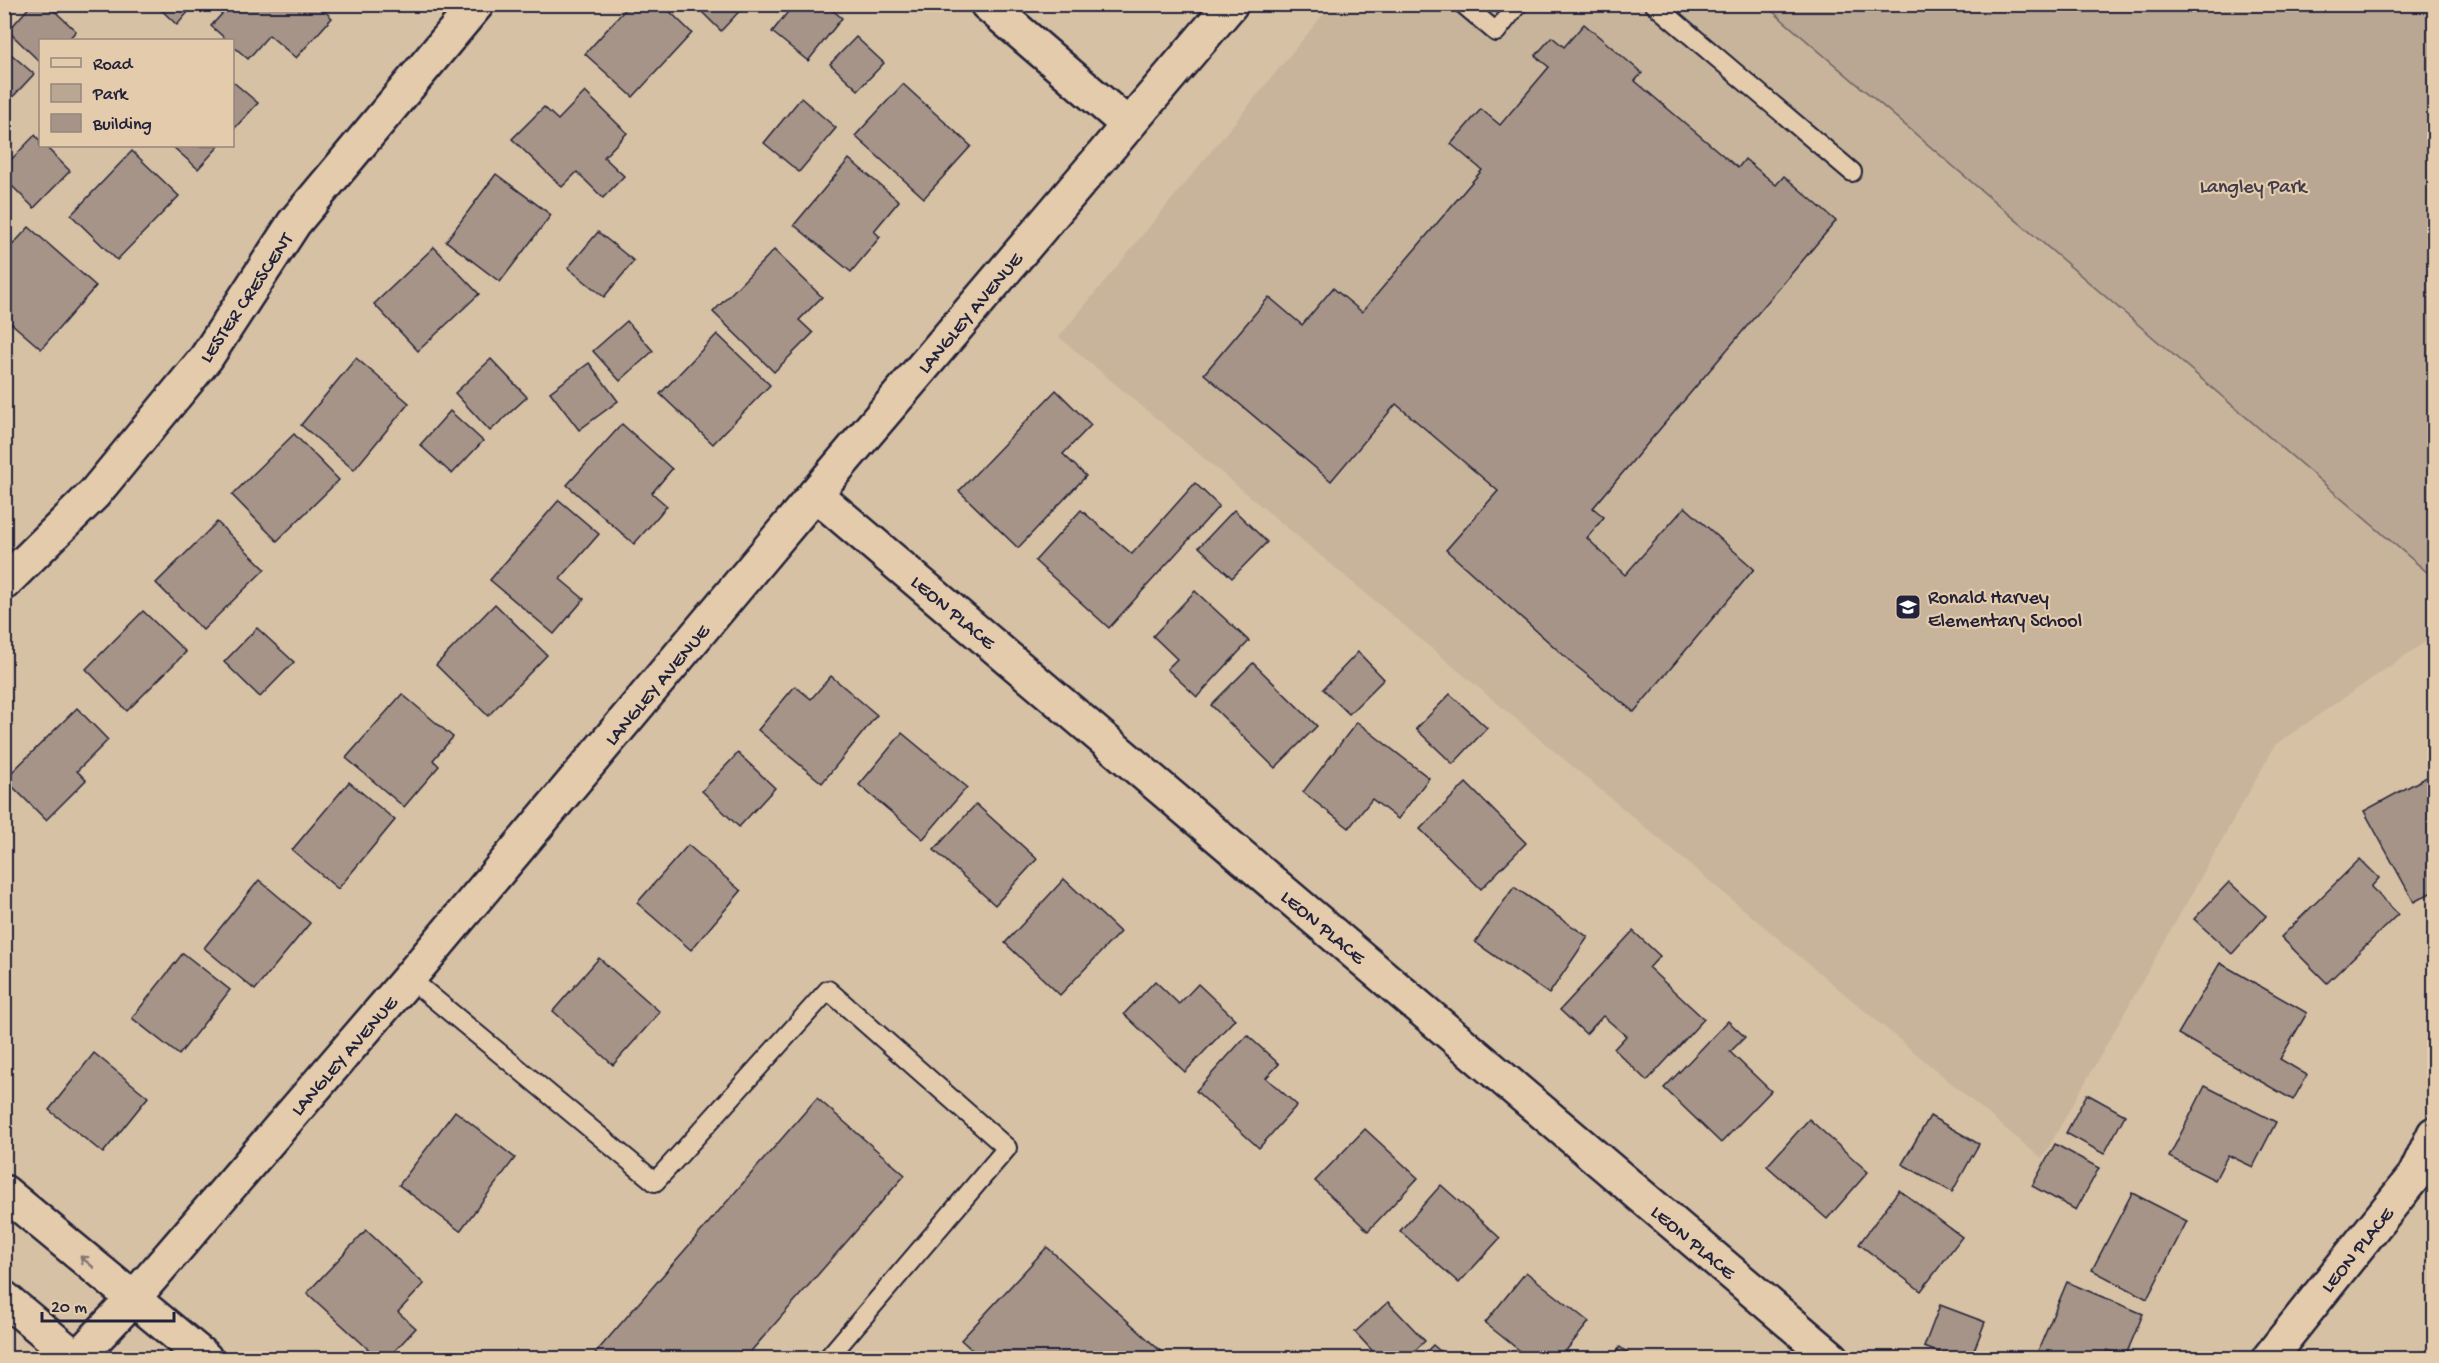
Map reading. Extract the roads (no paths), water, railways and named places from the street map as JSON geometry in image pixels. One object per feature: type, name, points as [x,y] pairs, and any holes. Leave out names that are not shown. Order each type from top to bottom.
[{"type":"street","name":"LESTER CRESCENT","points":[[4,583],[94,494],[128,454],[218,341],[273,252],[294,223],[477,4]]},
{"type":"street","points":[[987,4],[1128,125]]},
{"type":"street","name":"LANGLEY AVENUE","points":[[77,1359],[132,1300],[409,978],[815,494],[1231,4]]},
{"type":"street","name":"LEON PLACE","points":[[815,494],[1832,1359]]},
{"type":"street","name":"LEON PLACE","points":[[2269,1359],[2415,1175],[2434,1134]]},
{"type":"street","points":[[4,1192],[205,1359]]},
{"type":"street","points":[[4,1298],[77,1359]]},
{"type":"lane","points":[[1463,4],[1496,32],[1518,4]]},
{"type":"lane","points":[[1654,4],[1852,172]]},
{"type":"lane","points":[[409,978],[654,1182],[828,990],[1007,1149],[828,1359]]},
{"type":"place","name":"Ronald Harvey Elementary School","points":[[1908,607]]},
{"type":"park label","name":"Langley Park","points":[[2253,185]]}]
